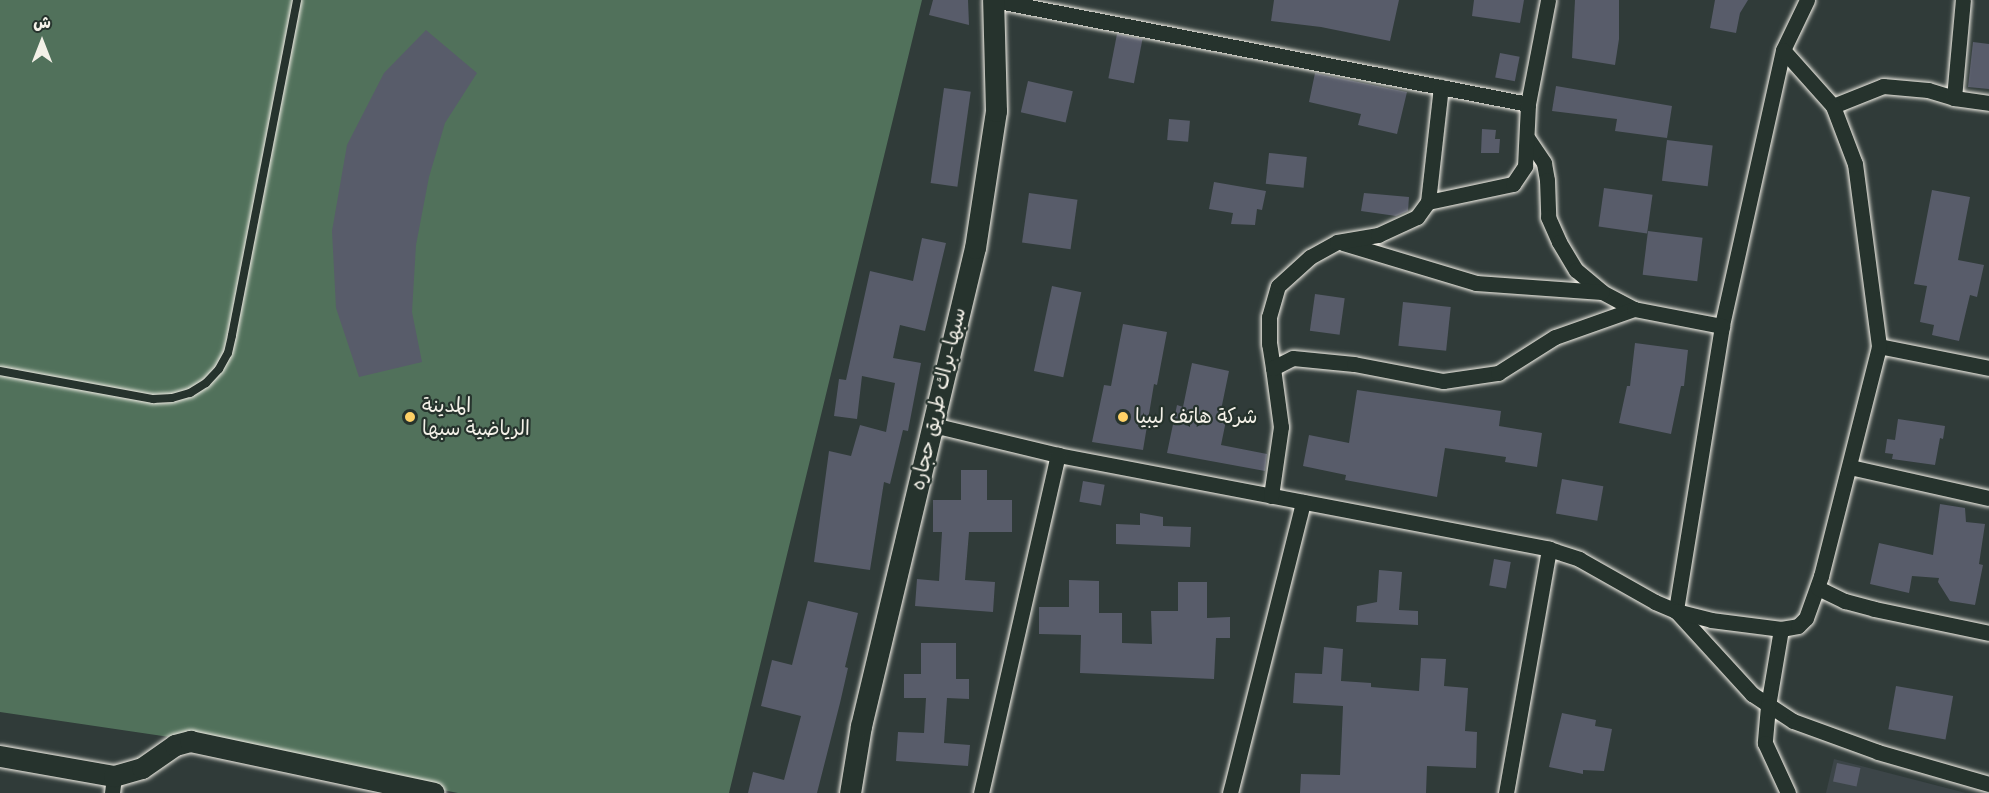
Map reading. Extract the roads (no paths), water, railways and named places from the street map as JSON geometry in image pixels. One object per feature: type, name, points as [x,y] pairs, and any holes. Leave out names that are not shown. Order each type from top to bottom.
[{"type":"main road","name":"سبها-براك طريق حجاره","points":[[850,793],[861,726],[975,248],[996,111],[993,0]]},
{"type":"main road","points":[[0,756],[113,785],[175,745],[190,741],[434,793]]},
{"type":"street","points":[[993,0],[1528,104]]},
{"type":"street","points":[[1428,202],[1512,184],[1525,166],[1528,104],[1548,0]]},
{"type":"street","points":[[1676,611],[1722,326],[1783,50],[1807,0]]},
{"type":"street","points":[[1954,98],[1963,0]]},
{"type":"street","points":[[933,425],[1058,455],[1549,549],[1579,559],[1676,611],[1711,620],[1781,629],[1802,623],[1818,588],[1879,346],[1855,164],[1833,106],[1783,50]]},
{"type":"street","points":[[1833,106],[1883,86],[1928,90],[1954,98],[1989,103]]},
{"type":"street","points":[[1271,496],[1281,427],[1269,344],[1269,317],[1278,286],[1310,257],[1340,242],[1378,235],[1417,217],[1428,202],[1441,87]]},
{"type":"street","points":[[1528,140],[1544,163],[1548,180],[1548,217],[1576,270],[1602,292],[1634,309],[1722,326]]},
{"type":"street","points":[[1340,242],[1476,283],[1602,292]]},
{"type":"street","points":[[1273,368],[1293,358],[1353,364],[1443,381],[1473,378],[1498,373],[1555,337],[1634,309]]},
{"type":"street","points":[[1879,346],[1989,368]]},
{"type":"street","points":[[981,793],[1058,455]]},
{"type":"street","points":[[1850,467],[1989,498]]},
{"type":"street","points":[[1230,793],[1304,502]]},
{"type":"street","points":[[1506,793],[1549,549]]},
{"type":"street","points":[[1818,588],[1845,601],[1874,609],[1989,633]]},
{"type":"street","points":[[1676,611],[1752,694],[1793,721],[1878,752],[1989,784]]},
{"type":"street","points":[[1781,629],[1768,706],[1765,743],[1788,793]]},
{"type":"lane","points":[[0,370],[153,399],[172,398],[190,393],[206,383],[219,369],[228,353],[232,335],[297,0]]},
{"type":"place","name":"المدينة الرياضية سبها","points":[[410,417]]},
{"type":"place","name":"شركة هاتف ليبيا","points":[[1123,417]]}]
